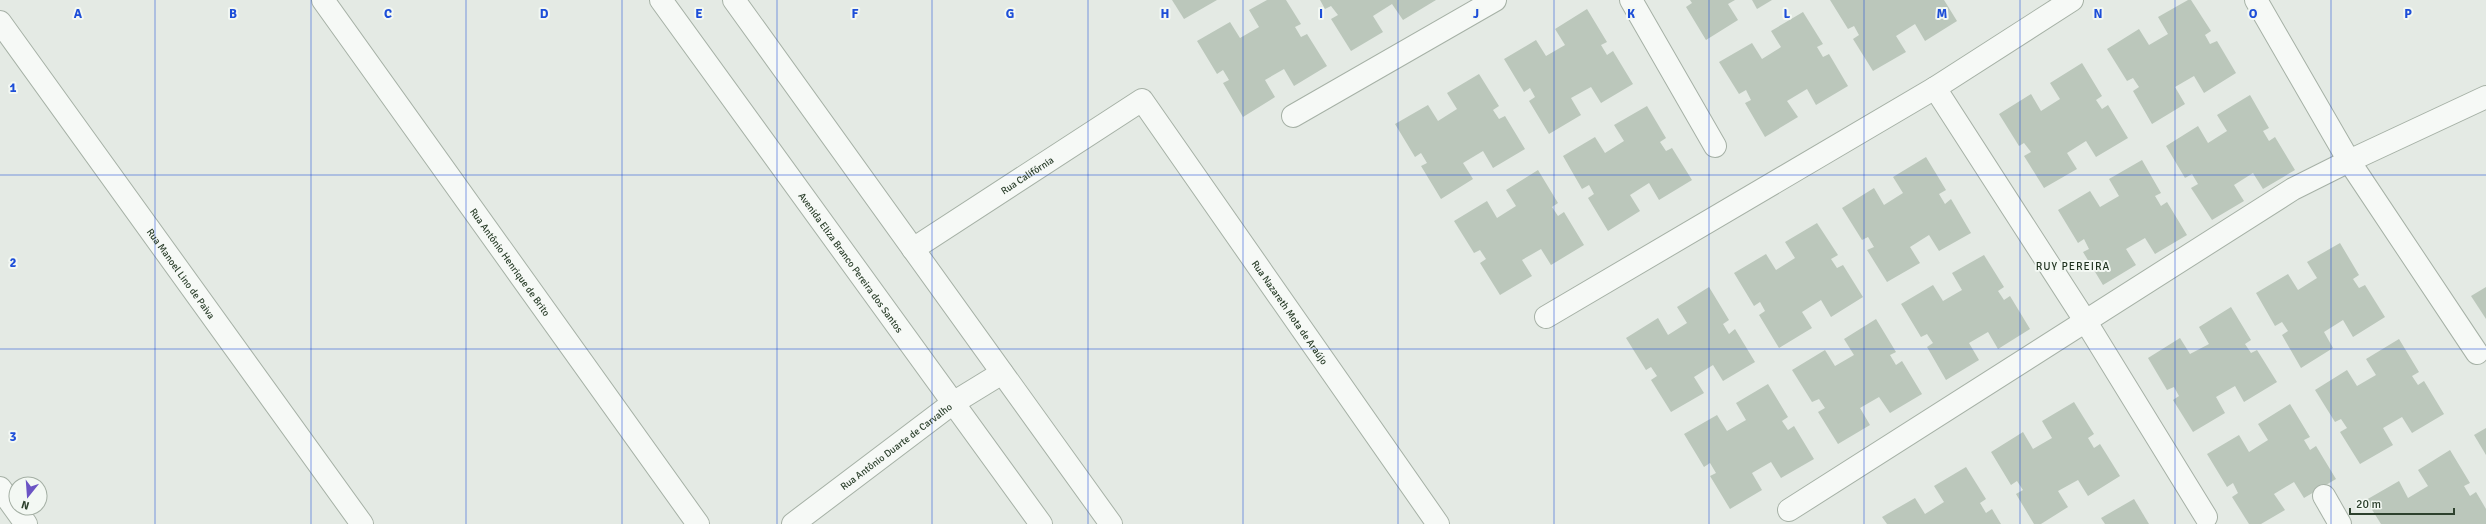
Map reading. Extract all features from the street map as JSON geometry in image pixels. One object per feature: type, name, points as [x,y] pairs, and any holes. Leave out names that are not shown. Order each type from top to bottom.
[{"type":"street","name":"Rua Antônio Henrique de Brito","points":[[323,0],[698,524]]},
{"type":"street","name":"Avenida Eliza Branco Pereira dos Santos","points":[[661,0],[1041,524]]},
{"type":"street","points":[[734,0],[1111,524]]},
{"type":"street","points":[[1293,116],[1495,0]]},
{"type":"street","points":[[1632,0],[1715,146]]},
{"type":"street","points":[[1546,317],[1935,88],[2072,0]]},
{"type":"street","points":[[2256,0],[2349,161],[2476,353]]},
{"type":"street","name":"Rua Manoel Lino de Paiva","points":[[0,22],[362,524]]},
{"type":"street","points":[[1935,88],[2086,322],[2206,517]]},
{"type":"street","points":[[1789,510],[2293,189],[2486,97]]},
{"type":"street","name":"Rua Califórnia","points":[[913,250],[1142,100]]},
{"type":"street","name":"Rua Nazareth Mota de Araújo","points":[[1142,100],[1438,524]]},
{"type":"street","name":"Rua Antônio Duarte de Carvalho","points":[[792,524],[953,403],[1002,373]]},
{"type":"street","points":[[0,488],[26,524]]},
{"type":"street","points":[[2324,496],[2340,524]]},
{"type":"building","points":[[1172,0],[1217,0],[1184,19]]},
{"type":"building","points":[[1267,0],[1286,0],[1301,24],[1295,27],[1301,37],[1307,34],[1327,66],[1294,86],[1284,69],[1265,80],[1275,97],[1243,117],[1223,83],[1229,80],[1223,70],[1217,74],[1197,41],[1230,22],[1240,38],[1259,27],[1249,10]]},
{"type":"building","points":[[1320,0],[1436,0],[1403,20],[1392,4],[1373,16],[1383,32],[1351,51],[1331,19],[1338,15],[1331,6],[1325,9]]},
{"type":"building","points":[[1690,0],[1735,0],[1728,4],[1738,20],[1706,40],[1686,7],[1692,3]]},
{"type":"building","points":[[1752,0],[1772,0],[1757,9]]},
{"type":"building","points":[[1830,0],[1944,0],[1957,21],[1925,41],[1915,24],[1896,36],[1906,52],[1873,71],[1853,39],[1859,35],[1854,26],[1848,29]]},
{"type":"building","points":[[2188,0],[2191,0],[2211,31],[2205,35],[2210,44],[2217,41],[2236,73],[2204,93],[2194,76],[2175,87],[2185,104],[2152,124],[2133,91],[2139,87],[2133,78],[2127,81],[2107,49],[2139,29],[2149,45],[2168,34],[2158,17]]},
{"type":"building","points":[[1587,9],[1607,42],[1601,45],[1607,55],[1613,51],[1633,84],[1601,103],[1591,87],[1571,98],[1581,115],[1549,134],[1529,101],[1535,97],[1530,88],[1524,92],[1504,59],[1536,40],[1546,56],[1565,45],[1555,29]]},
{"type":"building","points":[[1803,12],[1823,44],[1817,47],[1823,57],[1829,54],[1848,86],[1816,105],[1807,89],[1787,101],[1798,117],[1765,137],[1745,103],[1751,100],[1746,90],[1739,94],[1719,62],[1752,43],[1762,59],[1781,47],[1771,31]]},
{"type":"building","points":[[2082,63],[2102,96],[2096,100],[2102,109],[2108,105],[2128,138],[2096,157],[2086,141],[2067,153],[2077,169],[2044,188],[2024,156],[2031,152],[2024,143],[2019,146],[1999,114],[2031,94],[2041,111],[2060,99],[2050,83]]},
{"type":"building","points":[[1479,74],[1499,106],[1493,110],[1499,119],[1505,116],[1525,149],[1493,168],[1483,151],[1463,163],[1473,179],[1441,199],[1421,166],[1427,163],[1421,153],[1415,157],[1395,124],[1428,105],[1438,121],[1457,109],[1447,93]]},
{"type":"building","points":[[2250,95],[2269,128],[2263,131],[2269,141],[2275,137],[2295,170],[2263,189],[2253,173],[2234,185],[2244,201],[2212,220],[2191,188],[2198,184],[2192,174],[2185,178],[2166,146],[2198,126],[2208,143],[2227,131],[2217,115]]},
{"type":"building","points":[[1647,106],[1666,138],[1660,142],[1666,151],[1672,148],[1692,180],[1659,200],[1649,183],[1630,195],[1640,211],[1608,231],[1588,198],[1594,194],[1589,185],[1582,189],[1563,156],[1595,137],[1605,153],[1624,141],[1614,125]]},
{"type":"building","points":[[1926,157],[1946,190],[1939,194],[1945,204],[1951,199],[1971,233],[1939,251],[1929,235],[1910,247],[1920,263],[1887,282],[1867,250],[1874,247],[1868,237],[1862,240],[1842,208],[1874,188],[1884,205],[1903,193],[1893,177]]},
{"type":"building","points":[[2142,160],[2161,193],[2155,196],[2161,206],[2167,202],[2187,235],[2155,254],[2145,238],[2126,249],[2136,265],[2103,285],[2083,252],[2089,249],[2084,239],[2078,243],[2058,210],[2090,191],[2100,207],[2119,196],[2109,179]]},
{"type":"building","points":[[1538,170],[1558,203],[1552,207],[1558,216],[1564,212],[1584,245],[1551,265],[1541,249],[1522,260],[1532,276],[1500,295],[1480,263],[1486,259],[1480,250],[1474,253],[1454,221],[1487,201],[1497,218],[1516,206],[1506,190]]},
{"type":"building","points":[[1817,223],[1838,255],[1831,259],[1837,268],[1843,265],[1863,297],[1831,317],[1821,300],[1802,312],[1812,328],[1779,348],[1759,315],[1765,311],[1760,302],[1754,306],[1734,273],[1766,254],[1776,270],[1795,258],[1785,242]]},
{"type":"building","points":[[2340,243],[2359,275],[2353,279],[2359,288],[2365,285],[2385,317],[2353,337],[2343,320],[2324,332],[2333,348],[2301,368],[2282,335],[2288,331],[2282,322],[2275,326],[2256,293],[2288,274],[2298,290],[2317,278],[2307,262]]},
{"type":"building","points":[[1984,255],[2004,287],[1998,291],[2004,300],[2010,296],[2030,329],[1998,349],[1988,332],[1969,343],[1979,360],[1946,380],[1927,347],[1933,343],[1927,334],[1921,337],[1901,304],[1933,285],[1943,301],[1962,290],[1952,273]]},
{"type":"building","points":[[1709,287],[1729,320],[1723,324],[1729,334],[1735,329],[1755,362],[1723,381],[1713,365],[1694,377],[1704,393],[1671,412],[1651,380],[1657,376],[1651,367],[1646,370],[1626,338],[1658,318],[1668,335],[1687,323],[1677,307]]},
{"type":"building","points":[[2486,287],[2486,319],[2471,296]]},
{"type":"building","points":[[2231,307],[2251,340],[2245,344],[2251,353],[2257,350],[2277,382],[2244,402],[2235,386],[2216,397],[2225,413],[2193,432],[2173,400],[2179,396],[2174,387],[2167,390],[2148,358],[2180,338],[2190,354],[2209,344],[2199,327]]},
{"type":"building","points":[[1876,319],[1896,352],[1890,355],[1896,365],[1902,361],[1922,394],[1890,413],[1879,397],[1860,408],[1870,425],[1838,444],[1818,412],[1825,408],[1819,399],[1812,402],[1792,370],[1825,350],[1835,366],[1854,355],[1844,339]]},
{"type":"building","points":[[2399,339],[2419,372],[2412,376],[2418,385],[2424,381],[2444,414],[2412,433],[2402,417],[2383,428],[2393,445],[2360,464],[2340,432],[2347,428],[2341,419],[2335,422],[2315,390],[2347,370],[2357,386],[2376,375],[2366,359]]},
{"type":"building","points":[[1768,384],[1788,417],[1782,421],[1788,430],[1794,426],[1814,459],[1781,478],[1771,462],[1752,473],[1762,490],[1730,509],[1710,476],[1716,473],[1710,463],[1704,467],[1684,434],[1717,415],[1727,431],[1746,420],[1736,403]]},
{"type":"building","points":[[2074,402],[2094,434],[2088,438],[2094,448],[2100,444],[2120,476],[2088,496],[2078,480],[2058,491],[2068,507],[2041,524],[2034,524],[2016,494],[2023,490],[2017,481],[2011,485],[1991,452],[2023,432],[2033,449],[2052,438],[2042,421]]},
{"type":"building","points":[[2290,404],[2310,437],[2304,440],[2310,450],[2316,446],[2336,479],[2304,498],[2294,482],[2274,494],[2285,510],[2261,524],[2249,524],[2232,497],[2238,493],[2233,483],[2227,487],[2207,454],[2239,435],[2249,452],[2268,440],[2258,424]]},
{"type":"building","points":[[2486,428],[2486,455],[2474,435]]},
{"type":"building","points":[[2450,450],[2470,483],[2464,486],[2470,496],[2476,492],[2486,509],[2486,524],[2381,524],[2366,500],[2399,481],[2408,498],[2428,486],[2418,470]]},
{"type":"building","points":[[1966,467],[1986,499],[1980,503],[1986,513],[1992,509],[2001,524],[1887,524],[1882,517],[1915,498],[1925,514],[1944,502],[1934,486]]},
{"type":"building","points":[[2134,499],[2149,524],[2105,524],[2101,518]]},
{"type":"district","name":"RUY PEREIRA","points":[[2073,266]]}]
